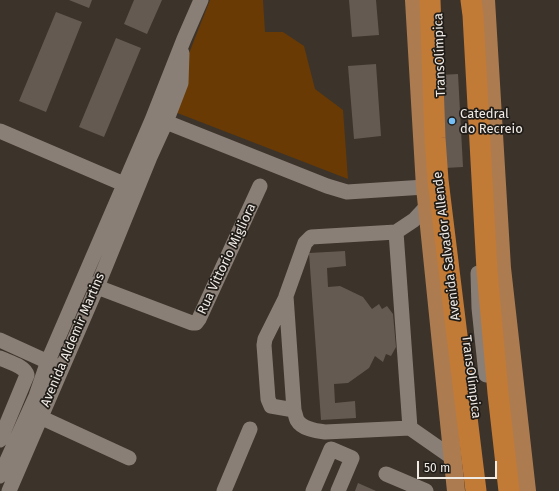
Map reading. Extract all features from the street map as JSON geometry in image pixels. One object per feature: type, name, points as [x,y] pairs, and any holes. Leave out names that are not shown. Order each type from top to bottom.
[{"type":"highway","name":"Avenida Salvador Allende","points":[[430,0],[438,180],[476,491]]},
{"type":"highway","points":[[471,0],[487,270],[498,393],[509,491]]},
{"type":"main road","name":"Avenida Salvador Allende","points":[[414,0],[425,187],[456,491]]},
{"type":"main road","points":[[486,0],[502,268],[527,491]]},
{"type":"street","name":"Avenida Aldemir Martins","points":[[0,476],[36,396],[48,361],[83,280],[130,187],[159,121],[182,83],[182,51],[184,39],[201,0]]},
{"type":"street","name":"TransOlímpica","points":[[438,0],[444,159],[485,491]]},
{"type":"street","name":"TransOlímpica","points":[[463,0],[467,80],[477,204],[479,308],[500,491]]},
{"type":"street","points":[[159,121],[327,186],[347,192],[425,187]]},
{"type":"street","points":[[0,131],[130,187]]},
{"type":"street","name":"Rua Vittorio Migliora","points":[[97,287],[192,323],[196,323],[260,186]]},
{"type":"street","name":"Avenida Aldemir Martins","points":[[9,491],[97,287],[130,187]]},
{"type":"street","points":[[294,410],[271,406],[269,403],[264,345],[265,339],[286,296],[305,243],[311,237],[396,232],[414,220],[427,206]]},
{"type":"street","points":[[396,232],[410,428]]},
{"type":"street","points":[[83,280],[97,287]]},
{"type":"street","points":[[286,296],[294,410],[297,420],[302,425],[314,431],[325,432],[410,428],[453,458]]},
{"type":"street","points":[[0,340],[61,368]]},
{"type":"street","points":[[0,358],[23,368],[27,375],[0,440]]},
{"type":"street","points":[[40,417],[128,458]]},
{"type":"street","points":[[224,491],[250,429]]},
{"type":"street","points":[[313,491],[331,449],[352,458],[338,491]]},
{"type":"street","points":[[386,474],[416,489]]},
{"type":"shaded area","points":[[210,0],[263,0],[265,32],[283,32],[304,46],[315,89],[343,110],[348,179],[167,109]]},
{"type":"building","points":[[69,0],[92,0],[89,8]]},
{"type":"building","points":[[134,0],[162,0],[147,34],[124,24]]},
{"type":"building","points":[[349,0],[376,0],[379,35],[352,37]]},
{"type":"building","points":[[56,12],[82,22],[46,112],[19,101]]},
{"type":"building","points":[[116,38],[141,48],[104,137],[79,127]]},
{"type":"building","points":[[376,64],[381,136],[354,139],[348,66]]},
{"type":"building","name":"Catedral do Recreio","points":[[458,74],[463,167],[445,168],[440,75]]},
{"type":"building","points":[[345,251],[346,266],[327,268],[328,287],[340,286],[363,297],[372,309],[379,304],[382,309],[387,306],[393,314],[396,347],[391,356],[386,354],[383,362],[375,356],[369,368],[348,383],[334,384],[335,403],[355,401],[356,418],[321,420],[309,253]]},
{"type":"building","points":[[358,483],[376,491],[355,491]]},
{"type":"place","name":"Catedral do Recreio","points":[[452,121]]}]
